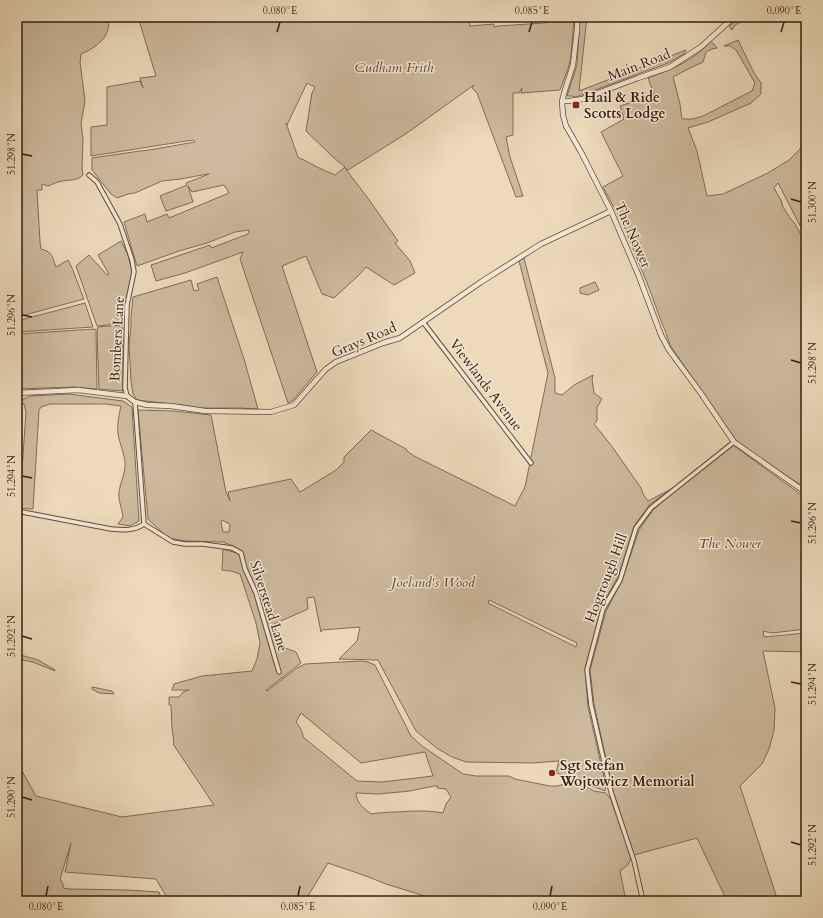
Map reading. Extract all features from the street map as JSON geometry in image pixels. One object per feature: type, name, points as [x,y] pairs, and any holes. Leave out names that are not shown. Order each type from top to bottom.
[{"type":"street","points":[[562,101],[564,90],[573,66],[577,17]]},
{"type":"street","name":"Main Road","points":[[562,101],[582,99],[670,67],[701,48],[734,17]]},
{"type":"street","name":"The Nower","points":[[562,101],[563,115],[566,126],[611,211],[638,274],[660,335],[669,350],[734,442],[801,489],[806,490]]},
{"type":"street","name":"Bombers Lane","points":[[89,175],[97,182],[120,224],[132,260],[134,272],[127,305],[125,388],[127,396]]},
{"type":"street","name":"Grays Road","points":[[17,393],[78,390],[127,396],[135,402],[147,404],[205,411],[271,412],[294,405],[326,369],[336,362],[382,343],[400,338],[481,282],[541,244],[611,211]]},
{"type":"street","name":"Viewlands Avenue","points":[[423,322],[531,463]]},
{"type":"street","points":[[17,511],[111,529],[126,530],[139,528],[144,524],[135,402]]},
{"type":"street","name":"Hogtrough Hill","points":[[643,901],[634,861],[611,792],[591,705],[587,670],[603,609],[620,580],[636,528],[651,508],[734,442]]},
{"type":"street","name":"Silverstead Lane","points":[[144,524],[173,542],[232,548],[241,553],[245,569],[256,593],[279,672]]},
{"type":"green space","points":[[17,17],[108,17],[109,24],[106,35],[102,40],[81,54],[80,62],[85,101],[81,123],[83,139],[83,175],[78,179],[61,181],[48,186],[42,184],[42,190],[37,190],[41,249],[50,253],[56,267],[68,260],[84,299],[17,317],[17,104],[21,114],[17,98]]},
{"type":"green space","name":"Cudham Frith","points":[[138,17],[469,17],[470,26],[494,24],[494,27],[544,23],[566,17],[574,17],[569,66],[560,90],[521,93],[522,88],[519,93],[513,93],[513,135],[506,137],[510,157],[523,196],[516,197],[477,93],[472,88],[474,85],[407,133],[348,170],[345,168],[398,241],[395,243],[410,261],[415,273],[394,285],[366,267],[334,298],[322,294],[306,256],[282,266],[317,372],[293,400],[288,403],[240,259],[243,252],[185,273],[156,281],[151,265],[210,245],[211,248],[248,234],[249,230],[235,232],[207,243],[137,266],[124,222],[145,214],[147,222],[167,214],[169,218],[229,193],[224,185],[192,192],[188,186],[193,202],[166,211],[160,196],[187,185],[186,183],[209,174],[162,181],[135,193],[117,198],[111,194],[92,170],[92,158],[195,142],[193,140],[91,156],[91,127],[107,125],[107,87],[140,81],[143,88],[140,78],[156,76]],"holes":[[[307,83],[315,87],[312,93],[306,131],[345,167],[335,175],[298,157],[286,123],[287,125]]]},
{"type":"green space","points":[[580,17],[587,17],[579,91],[686,50],[684,54],[668,63],[576,97],[567,96],[577,65]]},
{"type":"green space","points":[[740,17],[750,17],[735,25],[732,30],[729,26]]},
{"type":"green space","points":[[738,40],[754,73],[761,83],[761,94],[751,103],[708,122],[688,128],[697,151],[707,196],[723,194],[768,173],[789,160],[800,149],[806,139],[806,237],[778,183],[774,188],[783,207],[795,224],[806,244],[806,487],[802,486],[737,443],[670,345],[624,226],[603,187],[623,176],[601,132],[624,119],[620,106],[654,95],[648,78],[682,64],[698,54],[711,41],[717,48],[706,52],[703,62],[673,77],[682,119],[693,119],[703,116],[752,91],[755,83],[736,50],[730,46],[724,46]]},
{"type":"green space","points":[[121,241],[128,255],[132,272],[126,302],[122,300],[123,316],[118,324],[97,326],[76,266],[89,255],[107,275],[109,274],[98,255]]},
{"type":"green space","name":"Joeland's Wood","points":[[524,258],[555,378],[555,393],[562,395],[574,385],[593,375],[592,379],[594,393],[602,399],[597,407],[597,421],[594,424],[611,445],[641,488],[643,494],[648,501],[673,488],[650,504],[634,526],[618,577],[602,605],[585,668],[588,707],[606,786],[605,791],[556,773],[559,761],[532,763],[466,762],[452,757],[438,749],[416,731],[378,660],[339,659],[357,641],[360,627],[322,630],[321,632],[314,597],[307,598],[308,609],[274,624],[280,646],[296,652],[301,663],[266,690],[267,691],[297,668],[305,664],[361,661],[368,662],[375,665],[411,736],[422,746],[463,774],[476,776],[509,776],[515,779],[550,786],[573,782],[582,784],[594,791],[606,793],[611,800],[631,858],[628,865],[620,871],[626,901],[568,901],[567,896],[563,896],[561,901],[441,901],[386,884],[328,863],[305,901],[169,901],[156,879],[65,872],[71,843],[60,879],[63,884],[63,888],[159,892],[162,901],[17,901],[17,762],[36,796],[122,817],[214,805],[173,744],[171,705],[169,705],[169,697],[179,697],[183,692],[189,690],[172,690],[174,684],[202,676],[252,671],[257,659],[260,643],[256,623],[240,574],[222,570],[223,549],[240,554],[254,594],[277,673],[280,672],[247,571],[243,552],[223,542],[185,541],[168,538],[148,519],[138,410],[174,411],[211,415],[226,492],[230,501],[228,492],[291,479],[300,492],[336,470],[344,462],[344,457],[371,430],[406,449],[414,456],[515,506],[525,487],[548,373],[519,261]],"holes":[[[222,520],[230,524],[229,532],[223,532],[221,523]],[[489,600],[577,643],[576,647],[488,603]],[[301,713],[361,763],[425,752],[433,776],[382,782],[357,781],[303,737],[302,731],[296,722]],[[438,786],[437,788],[446,789],[451,797],[446,804],[443,813],[420,811],[371,814],[359,803],[356,797],[356,793],[379,794]]]},
{"type":"green space","points":[[217,277],[244,359],[258,409],[201,408],[137,400],[133,394],[131,381],[129,345],[133,297],[191,280],[194,291],[199,290],[197,284]]},
{"type":"green space","points":[[595,282],[599,290],[588,295],[580,293],[580,288]]},
{"type":"green space","points":[[85,303],[93,327],[17,332],[17,321]]},
{"type":"green space","points":[[122,325],[123,391],[99,389],[98,327]]},
{"type":"green space","points":[[95,329],[97,389],[74,387],[17,389],[17,334]]},
{"type":"green space","points":[[69,394],[123,401],[132,407],[139,521],[130,526],[118,524],[123,517],[119,495],[125,468],[125,460],[118,434],[118,420],[121,406],[106,404],[50,404],[41,407],[39,410],[33,509],[18,508],[20,499],[26,412],[24,404],[18,401],[31,396]]},
{"type":"green space","name":"The Nower","points":[[733,445],[800,494],[806,495],[806,629],[772,633],[763,631],[764,637],[806,633],[806,652],[763,651],[775,708],[774,731],[769,749],[762,764],[740,786],[778,901],[727,901],[697,838],[634,855],[613,791],[594,704],[590,670],[606,611],[622,581],[639,530],[653,510],[685,482]]},
{"type":"green space","points":[[17,654],[38,660],[55,671],[33,662],[17,659]]},
{"type":"green space","points":[[92,687],[112,691],[114,694],[99,693],[92,689]]},
{"type":"place","name":"Hail & Ride Scotts Lodge","points":[[576,105]]},
{"type":"place","name":"Sgt Stefan Wojtowicz Memorial","points":[[552,773]]}]
